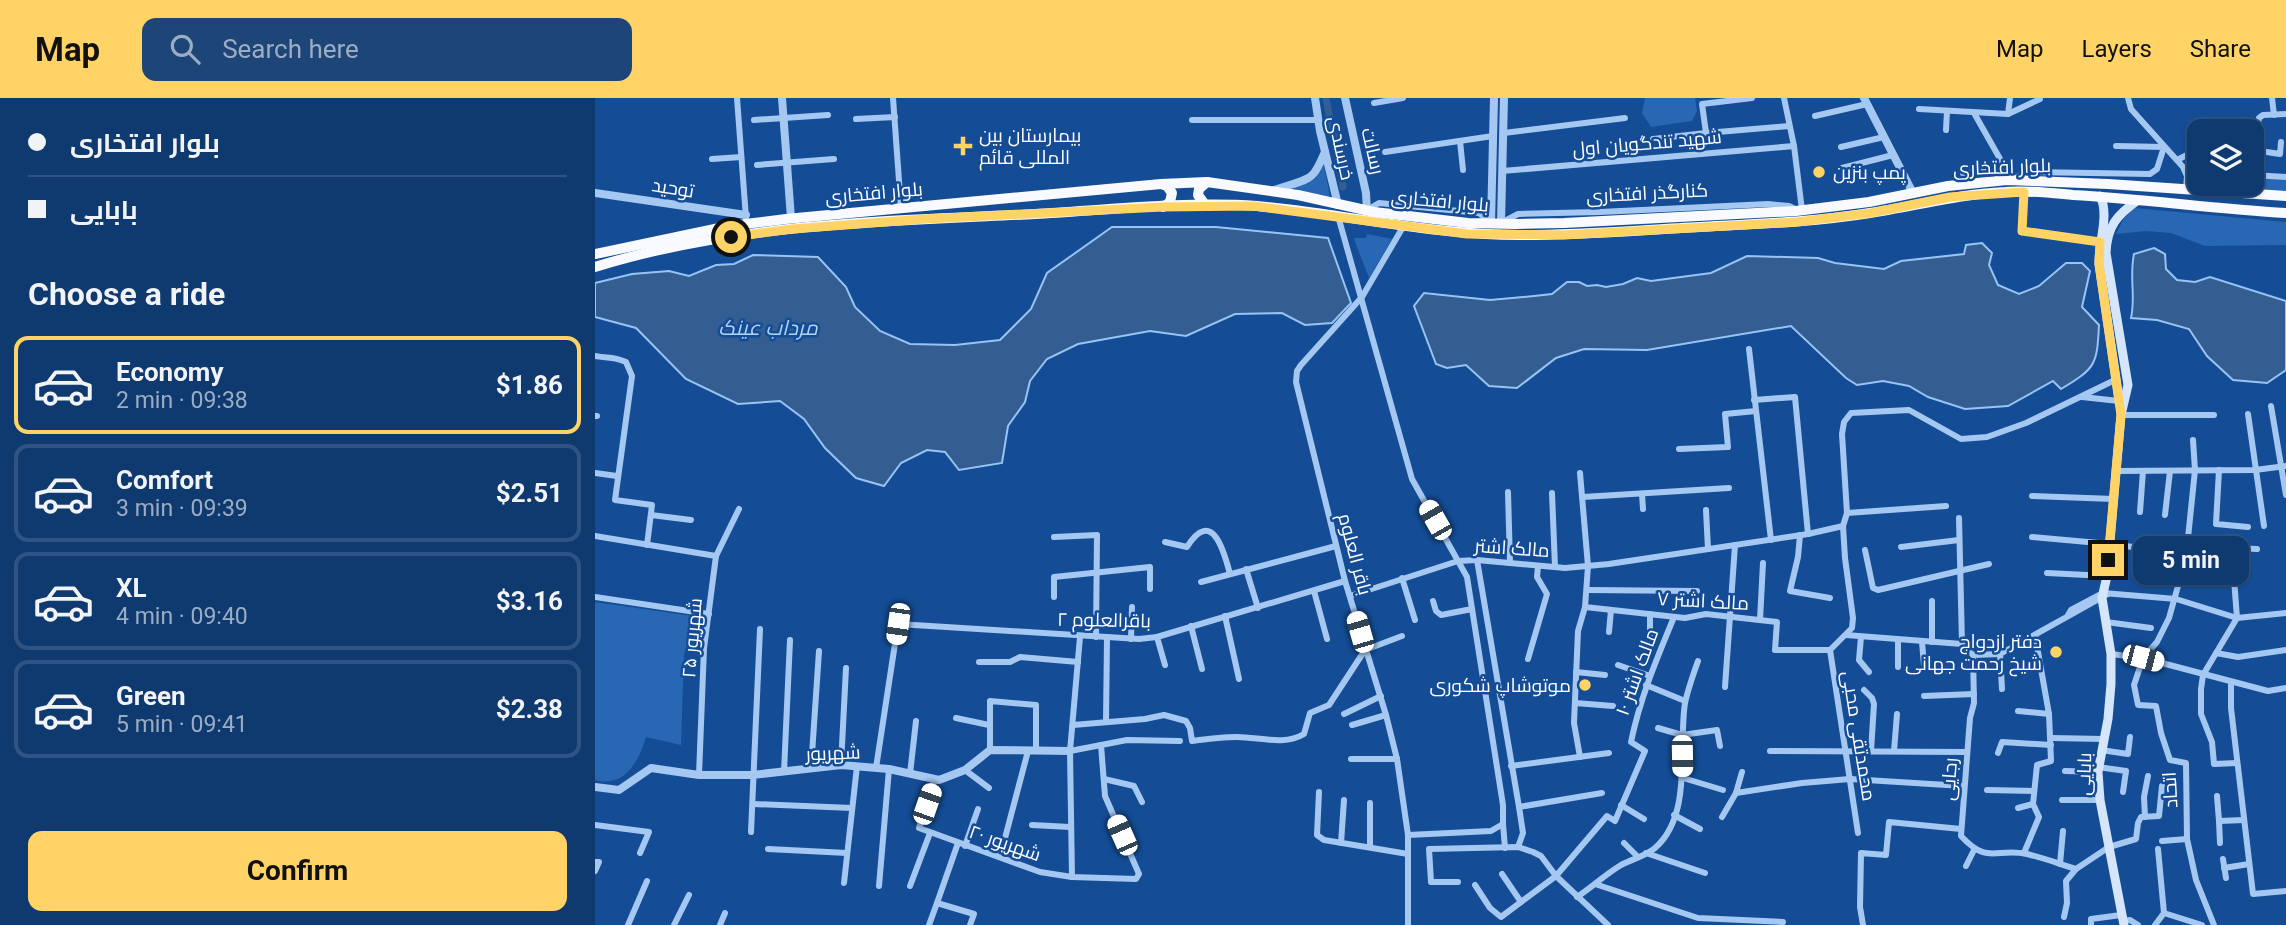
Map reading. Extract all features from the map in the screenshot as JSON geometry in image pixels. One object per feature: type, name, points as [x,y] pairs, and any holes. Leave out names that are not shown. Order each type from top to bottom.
[{"type":"highway","name":"بلوار افتخاری","points":[[595,267],[623,258],[731,237],[792,229],[1162,207],[1253,206],[1367,211],[1496,223],[1564,223],[1799,210],[1869,202],[2009,175],[2186,190]]},
{"type":"highway","name":"بلوار افتخاری","points":[[595,254],[746,219],[791,218],[1207,182],[1272,191],[1403,227],[1467,234],[1564,235],[1770,223],[1871,213],[1950,197],[2024,192],[2101,196],[2286,213]]},
{"type":"highway","points":[[1206,206],[1198,195],[1201,186],[1207,182]]},
{"type":"highway","points":[[1161,184],[1172,193],[1170,202],[1162,207]]},
{"type":"highway","name":"بلوار افتخاری","points":[[2264,192],[2285,197]]},
{"type":"main road","name":"بابایی","points":[[2101,196],[2105,211],[2099,264],[2121,415]]},
{"type":"main road","points":[[2105,211],[2117,211],[2119,215],[2139,200]]},
{"type":"main road","name":"بابایی","points":[[2119,215],[2109,233],[2106,253],[2128,385],[2121,415],[2105,595],[2111,684],[2098,769],[2100,800],[2122,920]]},
{"type":"street","points":[[737,98],[746,219]]},
{"type":"street","points":[[782,98],[791,218]]},
{"type":"street","points":[[893,98],[901,208]]},
{"type":"street","name":"خرسندی","points":[[1315,98],[1338,210]]},
{"type":"street","name":"رسالت","points":[[1345,98],[1366,193],[1367,211]]},
{"type":"street","points":[[1374,103],[1403,98]]},
{"type":"street","points":[[1494,98],[1496,223]]},
{"type":"street","points":[[1497,200],[1502,171],[1504,98]]},
{"type":"street","points":[[1706,133],[1702,101],[1752,98]]},
{"type":"street","points":[[1784,98],[1794,146],[1799,210]]},
{"type":"street","points":[[2008,114],[2010,98]]},
{"type":"street","points":[[2128,98],[2131,109],[2183,167],[2187,176],[2186,190]]},
{"type":"street","points":[[2272,98],[2274,115]]},
{"type":"street","points":[[1919,109],[2008,114],[2040,99]]},
{"type":"street","points":[[1815,116],[1865,101],[1913,193]]},
{"type":"street","points":[[1946,130],[1947,111]]},
{"type":"street","points":[[1974,113],[2009,175]]},
{"type":"street","points":[[2259,119],[2286,114]]},
{"type":"street","points":[[754,120],[828,115]]},
{"type":"street","points":[[856,119],[895,117]]},
{"type":"street","points":[[1504,133],[1625,118]]},
{"type":"street","points":[[1192,120],[1319,120]]},
{"type":"street","points":[[1653,139],[1789,126]]},
{"type":"street","points":[[1385,152],[1493,136]]},
{"type":"street","points":[[1841,147],[1884,137]]},
{"type":"street","points":[[1460,141],[1463,170]]},
{"type":"street","points":[[2264,152],[2280,154],[2281,142]]},
{"type":"street","name":"شهید تندگویان اول","points":[[1502,171],[1794,146]]},
{"type":"street","points":[[2116,146],[2164,147]]},
{"type":"street","points":[[1963,173],[2150,174],[2157,169],[2164,147]]},
{"type":"street","points":[[1272,191],[1310,177],[1325,152]]},
{"type":"street","points":[[1842,168],[1893,155]]},
{"type":"street","points":[[2177,160],[2187,155]]},
{"type":"street","points":[[712,159],[741,157]]},
{"type":"street","points":[[757,165],[834,159]]},
{"type":"street","points":[[2264,176],[2286,177]]},
{"type":"street","points":[[2024,192],[2022,231],[2100,242]]},
{"type":"street","name":"توحید","points":[[595,193],[746,219]]},
{"type":"street","points":[[1338,210],[1362,297]]},
{"type":"street","name":"باقر العلوم","points":[[1403,227],[1362,297],[1297,372],[1296,382],[1345,581],[1381,696],[1397,759],[1408,835],[1408,925]]},
{"type":"street","name":"مالک اشتر","points":[[1362,297],[1412,479],[1458,561],[1477,560],[1555,567],[1588,566],[1804,535],[1843,526]]},
{"type":"street","points":[[1749,349],[1770,540]]},
{"type":"street","points":[[595,356],[613,356],[626,362],[632,376],[615,499],[652,505],[647,545]]},
{"type":"street","points":[[1846,635],[1852,628],[1853,618],[1843,526],[1847,513],[1842,434],[1844,422],[1851,413],[1909,410],[1961,439],[1987,437],[2027,423],[2117,379]]},
{"type":"street","points":[[1754,400],[1795,397],[1804,535],[1790,590],[1830,598]]},
{"type":"street","points":[[2077,397],[2119,401]]},
{"type":"street","points":[[2271,405],[2284,466],[2286,495]]},
{"type":"street","points":[[1679,449],[1728,447],[1725,414],[1756,411]]},
{"type":"street","points":[[2248,414],[2264,526]]},
{"type":"street","points":[[2121,415],[2214,415]]},
{"type":"street","points":[[2188,538],[2195,470],[2193,440]]},
{"type":"street","points":[[2116,471],[2255,470],[2284,466]]},
{"type":"street","points":[[2219,470],[2216,524],[2248,527]]},
{"type":"street","points":[[2140,512],[2143,471]]},
{"type":"street","points":[[2165,515],[2170,471]]},
{"type":"street","points":[[595,473],[617,476]]},
{"type":"street","points":[[1580,473],[1588,566],[1585,607],[1578,631],[1576,672],[1574,723],[1580,757]]},
{"type":"street","points":[[1584,497],[1728,488]]},
{"type":"street","points":[[1508,492],[1510,563]]},
{"type":"street","points":[[1552,493],[1555,567]]},
{"type":"street","points":[[1641,494],[1643,509]]},
{"type":"street","points":[[2032,496],[2114,499]]},
{"type":"street","points":[[1847,513],[1946,506]]},
{"type":"street","name":"شهریور ۲۵","points":[[699,775],[704,648],[716,556],[739,509]]},
{"type":"street","points":[[1706,510],[1708,549]]},
{"type":"street","points":[[651,515],[691,520]]},
{"type":"street","points":[[1959,518],[1962,644]]},
{"type":"street","points":[[1165,542],[1187,547],[1197,533],[1203,531],[1214,534],[1219,538],[1230,574]]},
{"type":"street","points":[[1054,537],[1097,535],[1096,637]]},
{"type":"street","points":[[595,536],[716,556]]},
{"type":"street","points":[[2032,537],[2187,554],[2257,548]]},
{"type":"street","points":[[1901,547],[1959,540]]},
{"type":"street","points":[[1725,687],[1735,545]]},
{"type":"street","points":[[1201,582],[1336,546]]},
{"type":"street","points":[[1865,550],[1873,588],[1878,590],[1989,564]]},
{"type":"street","points":[[2187,554],[2217,575],[2234,579],[2237,618],[2203,675],[2201,714],[2212,742],[2214,764],[2237,763]]},
{"type":"street","name":"اتحاد","points":[[2187,554],[2169,618],[2157,642],[2143,658],[2134,685],[2138,705],[2156,706],[2170,760],[2186,763],[2187,839],[2196,880],[2214,925]]},
{"type":"street","points":[[1477,560],[1523,833],[1518,847]]},
{"type":"street","points":[[1350,596],[1458,561],[1467,577],[1502,795],[1504,842]]},
{"type":"street","points":[[1760,620],[1763,563]]},
{"type":"street","points":[[1528,659],[1547,594],[1537,576],[1538,566]]},
{"type":"street","points":[[1054,597],[1054,577],[1097,571],[1150,567],[1150,589]]},
{"type":"street","points":[[1246,569],[1258,608]]},
{"type":"street","points":[[2047,573],[2107,576]]},
{"type":"street","points":[[1402,578],[1415,620]]},
{"type":"street","name":"باقرالعلوم ۲","points":[[876,768],[898,624],[1080,637],[1157,637],[1345,581]]},
{"type":"street","points":[[1587,590],[1697,591]]},
{"type":"street","points":[[1314,591],[1327,639]]},
{"type":"street","points":[[1846,635],[1962,644],[1973,655],[2000,654],[2068,615],[2071,610],[2105,595],[2176,599],[2237,618],[2286,613]]},
{"type":"street","points":[[595,597],[709,614]]},
{"type":"street","points":[[1433,601],[1436,611],[1441,615],[1472,609]]},
{"type":"street","points":[[1932,601],[1932,642]]},
{"type":"street","points":[[1131,639],[1132,607]]},
{"type":"street","name":"مالک اشتر ۷","points":[[1585,607],[1685,618],[1706,614],[1777,622],[1775,650],[1830,650]]},
{"type":"street","points":[[1609,632],[1611,610]]},
{"type":"street","points":[[1646,647],[1650,638],[1650,614]]},
{"type":"street","points":[[1225,616],[1239,679]]},
{"type":"street","name":"مالک اشتر ۱۰","points":[[1475,885],[1490,908],[1501,917],[1556,876],[1607,816],[1615,821],[1645,751],[1631,742],[1646,685],[1674,617]]},
{"type":"street","points":[[2106,622],[2151,628]]},
{"type":"street","points":[[1191,626],[1202,669]]},
{"type":"street","points":[[751,832],[760,629]]},
{"type":"street","name":"محمدتقی محبی","points":[[1846,635],[1830,650],[1858,833]]},
{"type":"street","points":[[2024,853],[2039,817],[2033,804],[2037,765],[2051,761],[2049,714],[2035,635]]},
{"type":"street","points":[[1073,725],[1164,715],[1186,721],[1192,741],[1217,738],[1285,741],[1297,738],[1304,734],[1310,713],[1329,705],[1366,650],[1402,636]]},
{"type":"street","points":[[1072,877],[1070,751],[1080,637]]},
{"type":"street","points":[[1157,637],[1165,665]]},
{"type":"street","points":[[1861,637],[1859,660],[1869,672]]},
{"type":"street","points":[[1106,722],[1107,638]]},
{"type":"street","points":[[784,772],[790,640]]},
{"type":"street","points":[[1898,640],[1898,667]]},
{"type":"street","points":[[1922,642],[1924,665]]},
{"type":"street","points":[[2216,653],[2238,657],[2286,650]]},
{"type":"street","points":[[811,769],[818,651]]},
{"type":"street","points":[[2000,654],[2002,689]]},
{"type":"street","points":[[2111,654],[2143,658],[2268,691],[2286,688]]},
{"type":"street","name":"رجایی","points":[[1973,655],[1974,694],[1966,752],[1961,836],[1974,850]]},
{"type":"street","points":[[979,662],[1010,663],[1020,657],[1078,662]]},
{"type":"street","points":[[1577,897],[1619,867],[1653,849],[1666,836],[1683,778],[1682,735],[1685,701],[1698,661]]},
{"type":"street","points":[[1618,665],[1650,676]]},
{"type":"street","points":[[841,765],[846,668]]},
{"type":"street","points":[[1576,672],[1605,675]]},
{"type":"street","points":[[2231,682],[2231,708],[2253,894],[2286,891]]},
{"type":"street","points":[[1646,685],[1685,701]]},
{"type":"street","points":[[1864,690],[1872,698],[1874,705],[1871,751]]},
{"type":"street","points":[[1924,696],[1974,694]]},
{"type":"street","points":[[1344,714],[1381,696]]},
{"type":"street","points":[[1000,857],[1032,751],[1036,705],[990,701],[990,750],[1032,751],[1070,751],[1127,740],[1180,741]]},
{"type":"street","points":[[1575,703],[1612,706]]},
{"type":"street","points":[[2018,711],[2049,714]]},
{"type":"street","points":[[1894,751],[1897,714]]},
{"type":"street","points":[[1352,725],[1386,715]]},
{"type":"street","points":[[956,718],[989,725]]},
{"type":"street","points":[[910,774],[916,722]]},
{"type":"street","points":[[1490,727],[1505,726]]},
{"type":"street","points":[[1658,728],[1682,735],[1717,730],[1720,746]]},
{"type":"street","points":[[2101,750],[2129,754],[2130,737]]},
{"type":"street","points":[[1998,753],[2002,742],[2103,739]]},
{"type":"street","points":[[1101,745],[1104,779],[1134,786],[1142,802]]},
{"type":"street","name":"شهریور","points":[[595,787],[619,790],[651,768],[699,775],[752,775],[841,765],[889,769],[939,780],[965,770],[990,750]]},
{"type":"street","points":[[1770,751],[1966,752]]},
{"type":"street","points":[[1511,766],[1609,753]]},
{"type":"street","points":[[1351,759],[1397,759]]},
{"type":"street","points":[[844,883],[857,766]]},
{"type":"street","points":[[879,886],[889,769]]},
{"type":"street","points":[[965,770],[989,788]]},
{"type":"street","points":[[2065,771],[2126,771],[2123,792]]},
{"type":"street","points":[[1722,817],[1736,793],[1742,772]]},
{"type":"street","points":[[2145,817],[2144,797],[2148,776]]},
{"type":"street","points":[[1683,778],[1723,790]]},
{"type":"street","points":[[910,886],[930,833],[919,828],[935,779]]},
{"type":"street","name":"شهریور ۲۰","points":[[930,833],[1040,872],[1072,877],[1136,879],[1139,874],[1105,796],[1104,779]]},
{"type":"street","points":[[1736,793],[1850,779],[1963,786]]},
{"type":"street","points":[[2064,917],[2067,903],[2066,881],[2076,869],[2109,847],[2136,839],[2141,817],[2159,816],[2162,786]]},
{"type":"street","points":[[1987,790],[2034,790]]},
{"type":"street","points":[[1319,792],[1317,835],[1324,840],[1408,854]]},
{"type":"street","points":[[1519,807],[1602,793]]},
{"type":"street","points":[[2217,796],[2220,843]]},
{"type":"street","points":[[1341,843],[1344,800]]},
{"type":"street","points":[[2062,800],[2100,800]]},
{"type":"street","points":[[1370,803],[1370,846]]},
{"type":"street","points":[[753,804],[852,808]]},
{"type":"street","points":[[2018,808],[2033,804]]},
{"type":"street","points":[[1622,805],[1644,820]]},
{"type":"street","points":[[929,925],[978,809]]},
{"type":"street","points":[[1674,815],[1700,829]]},
{"type":"street","points":[[2218,821],[2244,820]]},
{"type":"street","name":"محمدتقی محبی","points":[[1863,925],[1860,907],[1861,853],[1887,855],[1889,822],[1961,829]]},
{"type":"street","points":[[595,825],[649,832],[640,853]]},
{"type":"street","points":[[1032,825],[1070,827]]},
{"type":"street","points":[[1408,835],[1491,831],[1502,826]]},
{"type":"street","points":[[2060,864],[2063,831]]},
{"type":"street","points":[[2162,841],[2187,839]]},
{"type":"street","points":[[1458,882],[1431,882],[1429,849],[1504,842],[1541,856],[1556,876],[1608,925]]},
{"type":"street","points":[[1624,843],[1637,857]]},
{"type":"street","points":[[768,849],[847,853]]},
{"type":"street","points":[[2155,925],[2164,913],[2158,849]]},
{"type":"street","points":[[1966,866],[1974,850],[1985,854],[2024,853],[2076,869]]},
{"type":"street","points":[[1646,853],[1705,873]]},
{"type":"street","points":[[2223,859],[2226,878]]},
{"type":"street","points":[[595,862],[599,862],[595,871]]},
{"type":"street","points":[[2224,868],[2249,864]]},
{"type":"street","points":[[1502,874],[1521,902]]},
{"type":"street","points":[[628,925],[647,881]]},
{"type":"street","points":[[1595,884],[1698,918],[1783,922]]},
{"type":"street","points":[[674,925],[689,895]]},
{"type":"street","points":[[937,903],[974,914],[969,925]]},
{"type":"street","points":[[720,925],[725,912]]},
{"type":"street","points":[[2164,913],[2202,925]]},
{"type":"street","points":[[2091,925],[2091,919],[2130,920],[2138,925]]},
{"type":"shaded area","points":[[1645,98],[1695,98],[1697,111],[1692,121],[1651,127],[1642,113]]},
{"type":"shaded area","points":[[1324,165],[1330,197],[1292,188],[1315,179]]},
{"type":"shaded area","points":[[2264,177],[2286,178],[2286,192],[2264,191]]},
{"type":"shaded area","points":[[2134,208],[2286,222],[2286,245],[2205,246],[2171,233],[2146,231],[2116,234],[2123,220]]},
{"type":"shaded area","points":[[1367,234],[1392,239],[1369,278],[1354,239],[1366,238]]},
{"type":"shaded area","points":[[595,602],[692,616],[691,640],[684,653],[681,745],[646,737],[635,763],[629,770],[615,780],[606,781],[595,780]]},
{"type":"water","name":"مرداب عینک","points":[[1112,227],[1216,227],[1328,238],[1351,303],[1332,323],[1305,325],[1282,313],[1235,314],[1186,336],[1150,331],[1078,344],[1047,359],[1030,381],[1025,402],[1008,426],[1002,463],[959,470],[945,452],[927,450],[901,463],[884,486],[856,478],[825,448],[804,419],[780,401],[738,404],[686,379],[636,328],[595,317],[595,283],[632,274],[669,271],[689,276],[716,265],[734,264],[753,255],[818,257],[846,287],[855,307],[880,331],[910,344],[955,345],[1000,340],[1031,309],[1047,273]]},
{"type":"water","points":[[1982,243],[1992,253],[1989,265],[1998,285],[2019,294],[2039,286],[2066,263],[2082,263],[2090,271],[2082,307],[2099,325],[2097,349],[2088,370],[2061,389],[2053,381],[2008,406],[1965,409],[1928,397],[1909,386],[1883,381],[1857,385],[1846,378],[1791,326],[1647,350],[1584,349],[1556,358],[1517,388],[1489,386],[1466,365],[1447,368],[1436,364],[1414,306],[1424,293],[1490,300],[1552,294],[1567,282],[1606,287],[1637,278],[1651,281],[1711,273],[1747,256],[1818,258],[1835,263],[1884,269],[1901,261],[1964,254],[1966,245]]},
{"type":"water","points":[[2154,248],[2165,254],[2166,269],[2177,280],[2195,282],[2210,277],[2286,301],[2286,370],[2267,383],[2233,380],[2207,356],[2189,329],[2157,320],[2131,318],[2134,254]]},
{"type":"waterway","points":[[1326,98],[1343,187]]},
{"type":"place","name":"بیمارستان بین المللی قائم","points":[[963,146]]},
{"type":"place","name":"پمپ بنزین","points":[[1819,172]]},
{"type":"place","name":"دفتر ازدواج شیخ رحمت جهانی","points":[[2056,652]]},
{"type":"place","name":"موتوشاپ شکوری","points":[[1585,685]]},
{"type":"route","points":[[731,237],[792,229],[925,219],[1162,207],[1253,206],[1467,234],[1564,235],[1797,222],[1871,213],[1950,197],[2024,192],[2022,231],[2100,242],[2099,264],[2121,415],[2108,560]]}]
